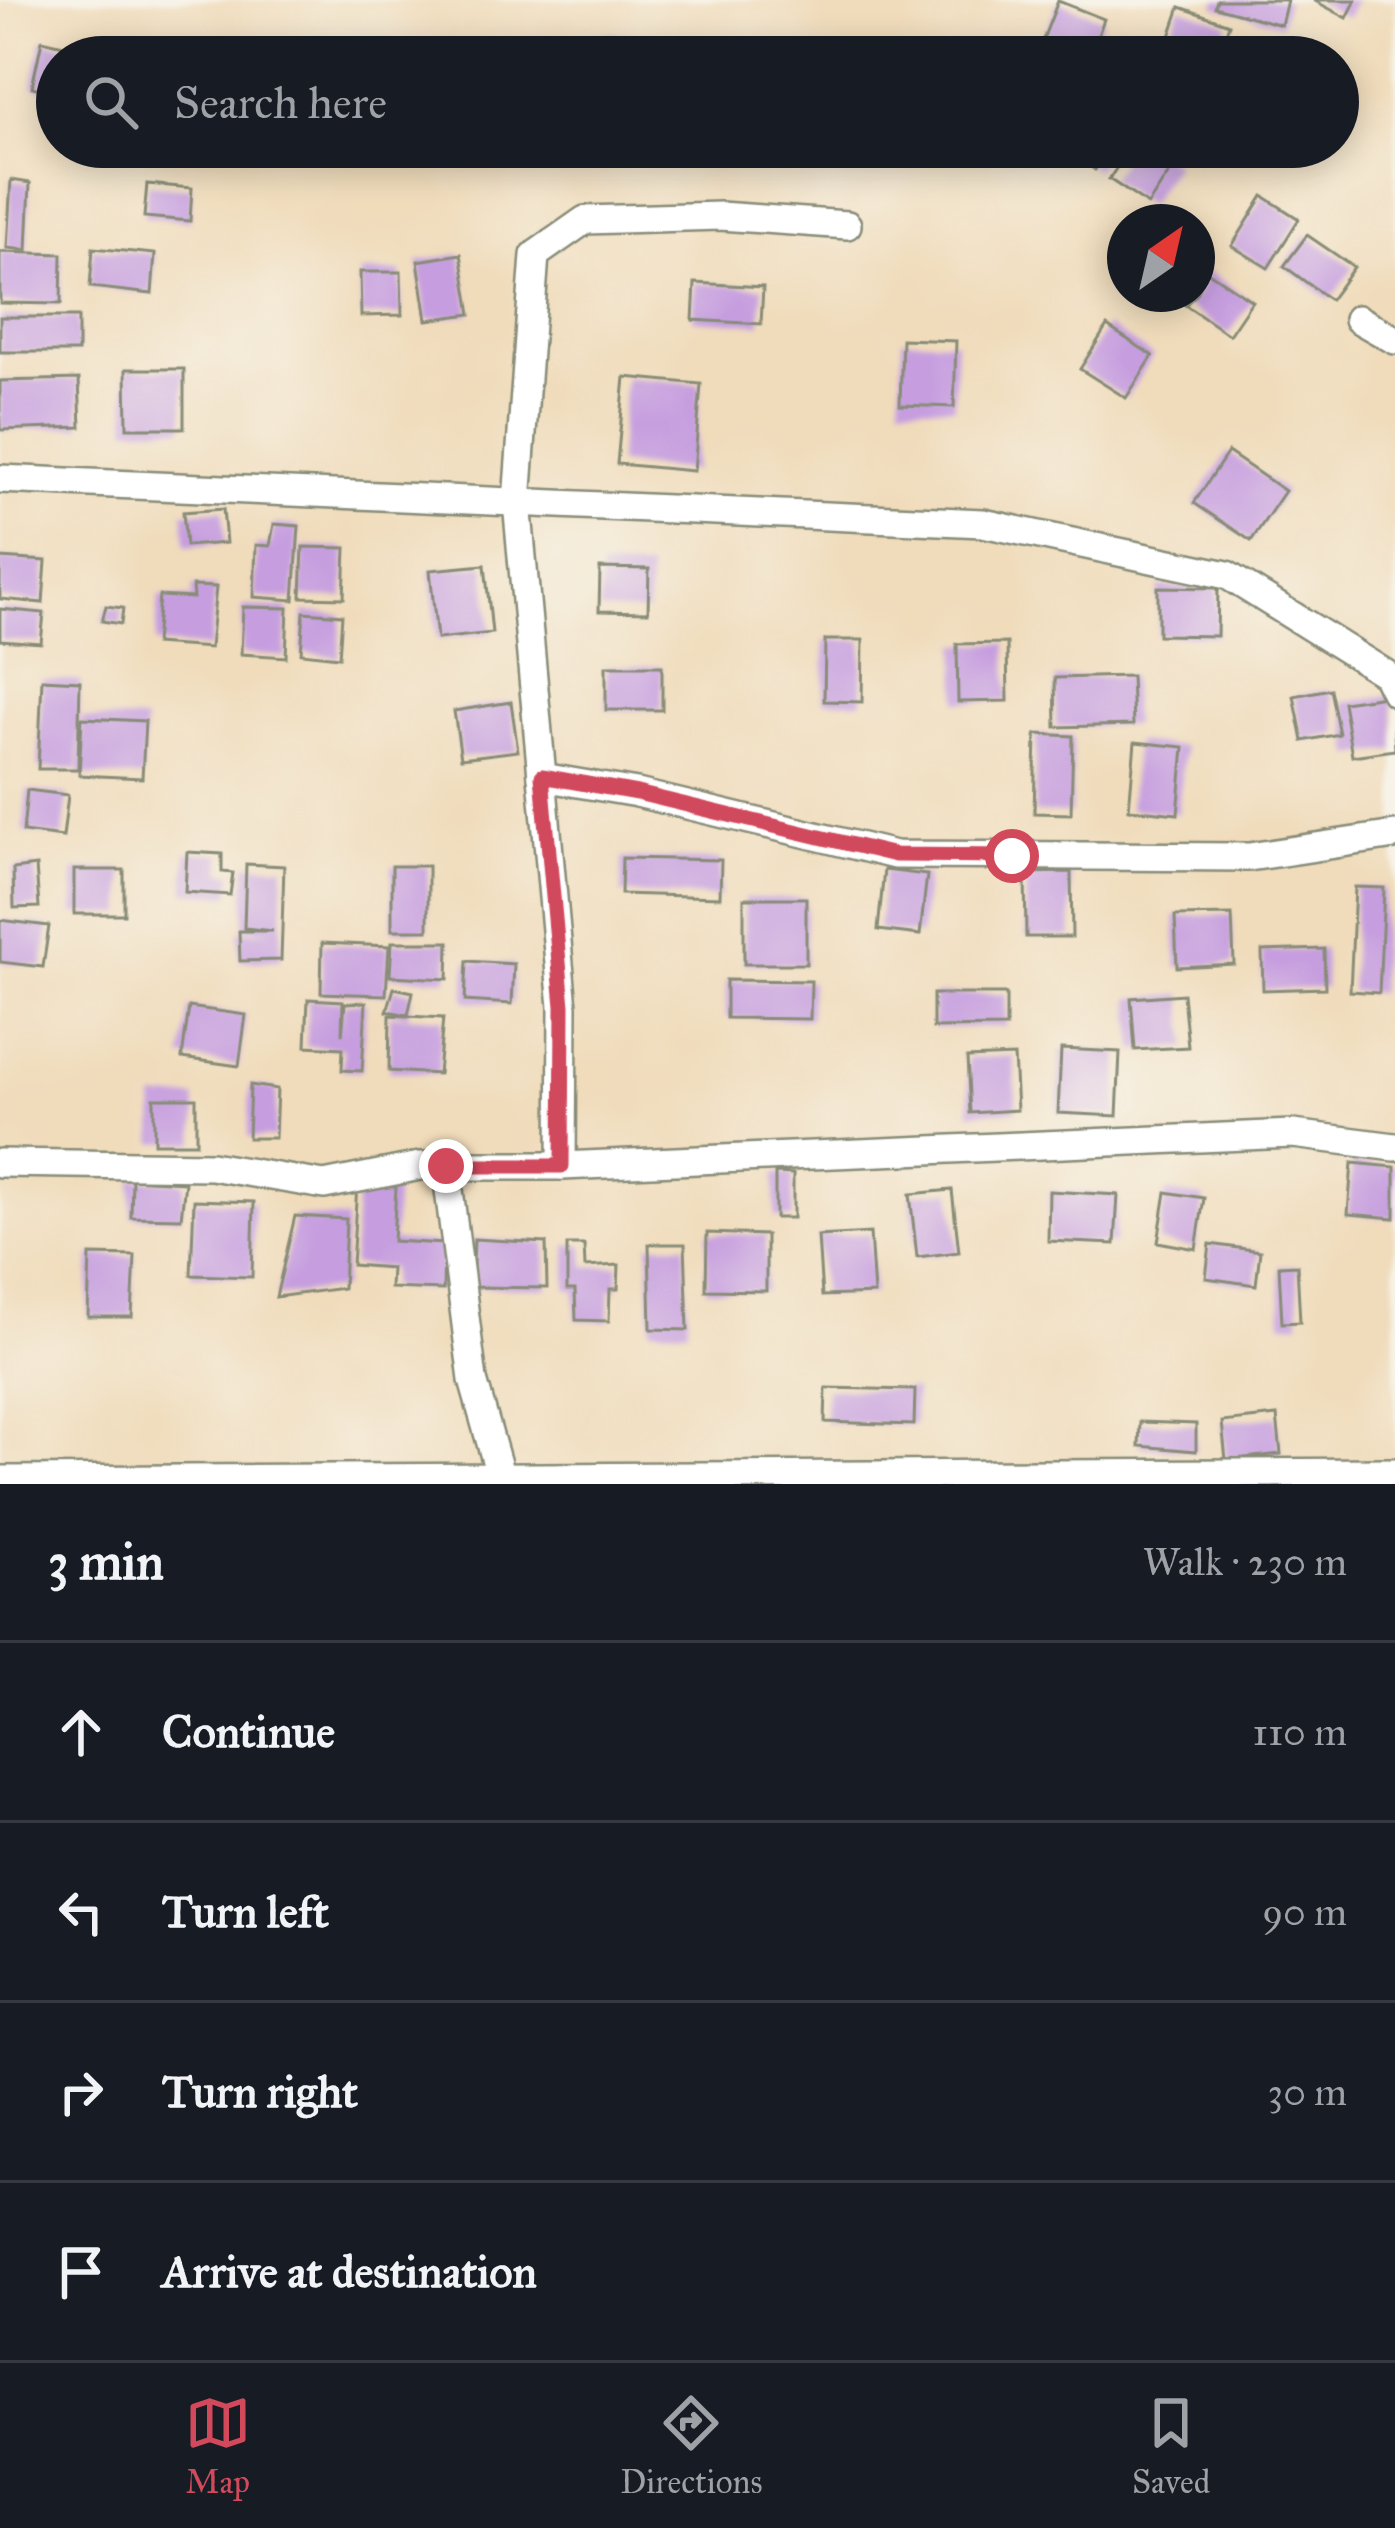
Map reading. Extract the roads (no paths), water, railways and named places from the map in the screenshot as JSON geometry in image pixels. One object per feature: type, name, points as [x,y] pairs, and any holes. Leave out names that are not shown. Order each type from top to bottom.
[{"type":"street","points":[[562,1166],[563,1006],[517,502],[535,255],[585,220],[720,216],[847,225]]},
{"type":"street","points":[[1358,319],[1395,340]]},
{"type":"street","points":[[0,479],[983,523],[1227,575],[1386,674],[1395,692]]},
{"type":"street","points":[[542,776],[637,793],[895,855],[1249,856],[1395,835]]},
{"type":"street","points":[[0,1163],[212,1166],[324,1185],[446,1166],[562,1166],[1294,1134],[1395,1147]]},
{"type":"street","points":[[446,1166],[473,1380],[502,1478]]},
{"type":"street","points":[[0,1480],[709,1482],[1395,1472]]}]
